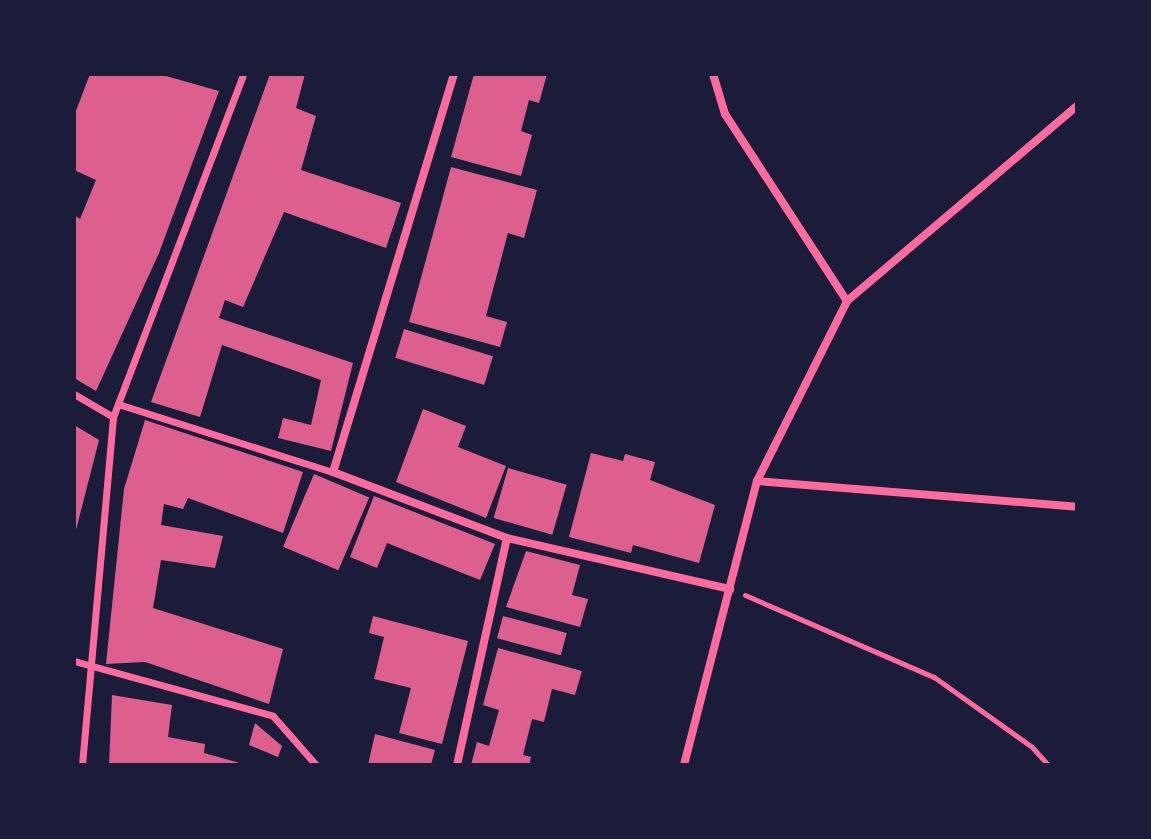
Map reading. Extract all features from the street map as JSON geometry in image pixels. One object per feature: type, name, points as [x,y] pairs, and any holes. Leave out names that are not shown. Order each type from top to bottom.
[{"type":"street","points":[[82,765],[87,664],[113,417],[243,74]]},
{"type":"street","points":[[333,472],[454,74]]},
{"type":"street","points":[[713,74],[732,126],[847,301]]},
{"type":"street","points":[[684,765],[757,481],[847,301],[1077,106]]},
{"type":"street","points":[[74,394],[113,417]]},
{"type":"street","points":[[118,404],[333,472],[507,538],[730,589]]},
{"type":"street","points":[[757,481],[1077,507]]},
{"type":"street","points":[[457,765],[507,538]]},
{"type":"street","points":[[74,661],[273,716],[316,765]]},
{"type":"path","points":[[730,589],[934,677],[1032,747],[1048,765]]},
{"type":"building","points":[[90,74],[159,74],[219,91],[159,253],[96,391],[74,378],[74,215],[80,219],[96,180],[74,170],[74,116]]},
{"type":"building","points":[[270,74],[305,74],[296,108],[316,116],[301,170],[401,203],[386,248],[284,212],[243,307],[225,300],[219,318],[353,363],[331,451],[278,438],[283,418],[311,425],[321,380],[222,345],[200,417],[151,402]]},
{"type":"building","points":[[474,74],[547,74],[539,103],[529,100],[521,131],[532,135],[521,176],[451,157]]},
{"type":"building","points":[[451,167],[537,190],[524,238],[508,233],[486,316],[507,322],[500,347],[409,322]]},
{"type":"building","points":[[404,329],[493,356],[484,385],[395,358]]},
{"type":"building","points":[[423,409],[466,426],[458,447],[506,466],[486,518],[396,482]]},
{"type":"building","points":[[145,420],[303,472],[283,533],[188,498],[183,509],[164,504],[161,525],[223,536],[215,568],[161,560],[153,608],[283,649],[269,704],[145,662],[106,664],[124,489]]},
{"type":"building","points":[[74,425],[99,440],[75,534],[74,534]]},
{"type":"building","points":[[591,453],[623,461],[625,454],[655,462],[650,480],[715,505],[699,563],[633,545],[631,553],[569,537]]},
{"type":"building","points":[[508,468],[567,485],[552,535],[494,518]]},
{"type":"building","points":[[314,474],[369,497],[338,570],[283,547]]},
{"type":"building","points":[[374,496],[495,544],[480,580],[387,543],[377,568],[350,557]]},
{"type":"building","points":[[526,551],[580,565],[572,595],[588,599],[580,627],[506,607]]},
{"type":"building","points":[[373,616],[468,641],[442,744],[399,733],[411,688],[374,679],[384,637],[369,633]]},
{"type":"building","points":[[503,616],[567,633],[561,655],[497,638]]},
{"type":"building","points":[[498,648],[582,671],[575,695],[552,689],[544,722],[532,719],[523,755],[531,757],[529,765],[471,765],[477,742],[489,746],[499,710],[483,705]]},
{"type":"building","points":[[112,695],[172,705],[168,737],[205,744],[204,753],[247,765],[109,765]]},
{"type":"building","points":[[255,723],[282,746],[278,757],[249,745]]},
{"type":"building","points":[[375,734],[435,750],[431,765],[368,765]]}]
